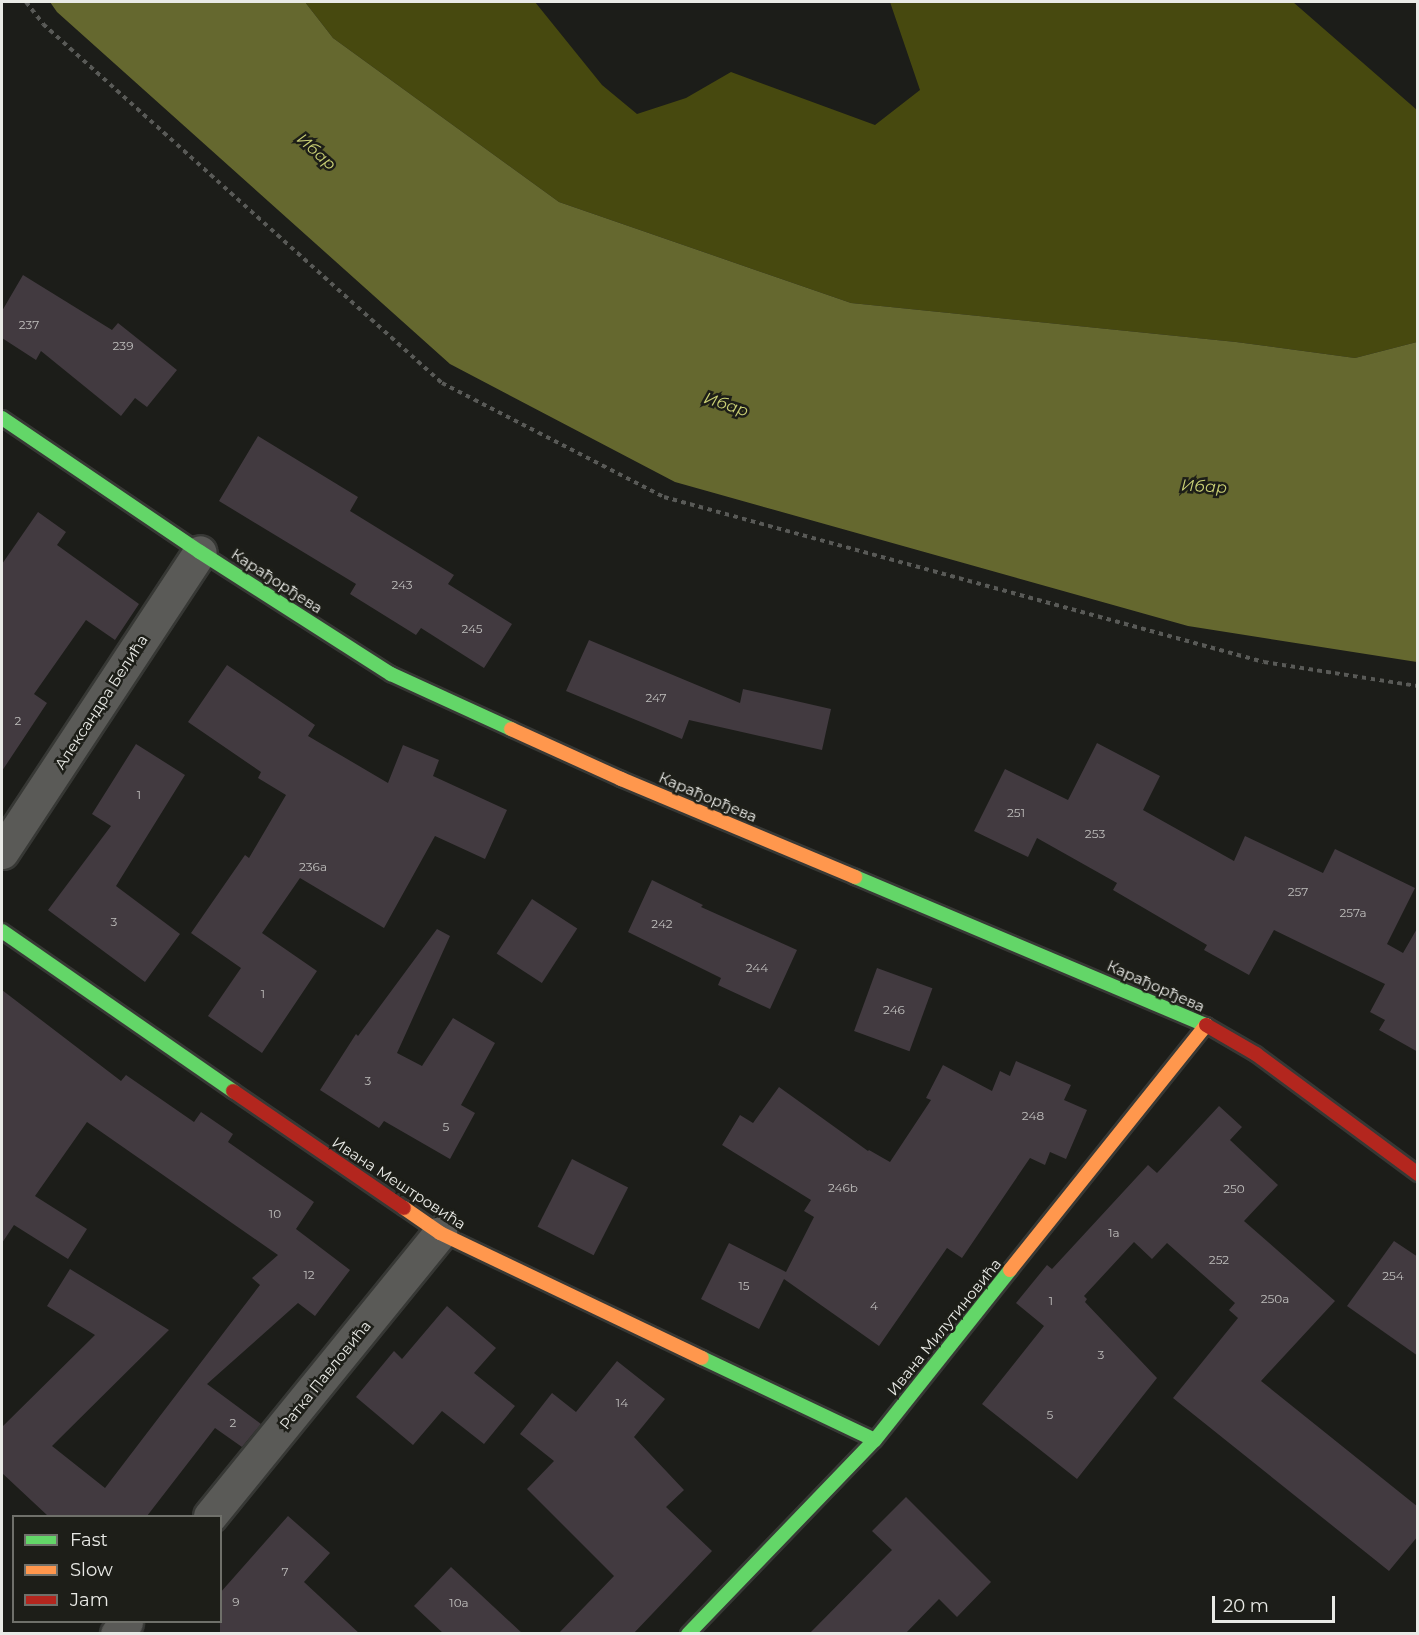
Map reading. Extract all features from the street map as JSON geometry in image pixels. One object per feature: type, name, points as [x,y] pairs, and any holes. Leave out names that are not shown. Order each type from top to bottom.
[{"type":"street","name":"Карађорђева","points":[[2,418],[200,552],[391,674],[621,779],[1206,1025],[1256,1054],[1418,1174]]},
{"type":"street","name":"Александра Белића","points":[[2,852],[200,552]]},
{"type":"street","name":"Ивана Мештровића","points":[[2,931],[440,1233],[875,1440]]},
{"type":"street","name":"Ивана Милутиновића","points":[[688,1634],[875,1440],[1206,1025]]},
{"type":"street","name":"Ратка Павловића","points":[[211,1515],[440,1233]]},
{"type":"path","points":[[26,2],[43,24],[442,383],[664,497],[1263,662],[1418,686]]},
{"type":"shaded area","points":[[305,2],[535,2],[602,85],[637,114],[686,98],[731,72],[875,125],[920,90],[890,2],[1293,2],[1417,110],[1417,342],[1355,358],[1236,342],[851,303],[559,202],[333,38]]},
{"type":"water","name":"Ибар","points":[[50,2],[305,2],[333,38],[559,202],[851,303],[1236,342],[1355,358],[1417,342],[1417,662],[1188,626],[675,482],[450,364],[57,12]]},
{"type":"building","points":[[23,275],[112,330],[118,323],[177,370],[147,407],[135,398],[121,416],[41,351],[36,360],[2,338],[2,311]]},
{"type":"building","points":[[258,436],[358,497],[350,511],[454,575],[448,584],[512,624],[484,668],[421,628],[416,635],[350,594],[356,584],[219,501]]},
{"type":"building","points":[[38,512],[66,532],[57,545],[139,604],[115,640],[86,620],[34,694],[47,703],[2,771],[2,564]]},
{"type":"building","points":[[589,640],[740,703],[743,689],[831,709],[822,750],[689,720],[682,739],[566,691]]},
{"type":"building","points":[[227,665],[315,725],[308,736],[388,783],[403,745],[439,760],[433,776],[507,810],[485,859],[435,836],[384,928],[300,878],[262,933],[317,971],[262,1053],[208,1016],[241,968],[191,933],[245,855],[249,858],[286,795],[258,778],[261,772],[188,722]]},
{"type":"building","points":[[1097,743],[1160,776],[1143,810],[1234,861],[1245,836],[1323,873],[1335,849],[1415,888],[1387,944],[1403,953],[1418,927],[1418,1052],[1379,1030],[1385,1020],[1370,1012],[1385,984],[1274,930],[1249,975],[1204,950],[1207,945],[1113,890],[1117,883],[1037,838],[1028,857],[974,831],[1005,769],[1068,800]]},
{"type":"building","points":[[136,744],[185,775],[116,886],[180,934],[145,982],[48,910],[111,826],[92,814]]},
{"type":"building","points":[[652,880],[703,905],[701,907],[797,950],[770,1009],[718,985],[721,978],[628,932]]},
{"type":"building","points":[[532,899],[577,928],[542,983],[497,954]]},
{"type":"building","points":[[437,929],[450,936],[397,1053],[422,1066],[453,1018],[495,1043],[461,1105],[475,1113],[450,1159],[384,1121],[379,1128],[320,1090],[356,1034],[358,1036]]},
{"type":"building","points":[[877,968],[932,988],[910,1051],[854,1031]]},
{"type":"building","points":[[2,990],[121,1081],[126,1075],[194,1122],[201,1112],[233,1134],[228,1142],[314,1202],[296,1229],[350,1270],[315,1316],[298,1303],[207,1384],[261,1424],[242,1447],[215,1428],[148,1515],[47,1515],[2,1473],[2,1427],[95,1335],[47,1306],[70,1269],[169,1330],[52,1446],[105,1488],[260,1285],[252,1278],[278,1255],[87,1122],[35,1196],[87,1229],[68,1259],[14,1225],[2,1243]]},
{"type":"building","points":[[1016,1061],[1071,1085],[1064,1100],[1087,1110],[1066,1159],[1050,1152],[1045,1165],[1030,1158],[962,1258],[947,1248],[879,1346],[784,1279],[759,1329],[701,1299],[729,1243],[786,1272],[814,1217],[804,1211],[811,1200],[722,1145],[740,1115],[753,1123],[779,1087],[868,1151],[890,1162],[931,1100],[926,1098],[943,1065],[992,1091],[1000,1071],[1010,1076]]},
{"type":"building","points":[[1219,1106],[1242,1127],[1230,1140],[1278,1185],[1244,1221],[1335,1301],[1261,1381],[1418,1507],[1418,1536],[1389,1571],[1173,1398],[1238,1318],[1229,1310],[1235,1303],[1167,1243],[1152,1259],[1134,1242],[1084,1296],[1087,1299],[1085,1302],[1157,1378],[1077,1479],[982,1404],[1044,1326],[1016,1303],[1047,1265],[1052,1269],[1148,1165],[1157,1173]]},
{"type":"building","points":[[572,1159],[628,1188],[594,1255],[537,1227]]},
{"type":"building","points":[[1394,1241],[1418,1257],[1418,1356],[1347,1306]]},
{"type":"building","points":[[447,1306],[496,1348],[474,1373],[515,1406],[484,1444],[442,1411],[413,1445],[356,1397],[394,1351],[402,1359]]},
{"type":"building","points":[[617,1361],[665,1399],[634,1437],[684,1490],[666,1507],[712,1551],[633,1634],[558,1634],[614,1576],[527,1489],[554,1461],[520,1434],[552,1393],[576,1412]]},
{"type":"building","points":[[906,1497],[991,1582],[957,1617],[939,1599],[905,1634],[809,1634],[892,1550],[872,1531]]},
{"type":"building","points":[[288,1516],[330,1553],[304,1582],[360,1634],[220,1634],[222,1591]]},
{"type":"building","points":[[451,1567],[523,1634],[444,1634],[414,1606]]},
{"type":"traffic: fast","points":[[2,418],[200,552],[391,674],[511,729]]},
{"type":"traffic: fast","points":[[855,877],[1206,1025]]},
{"type":"traffic: fast","points":[[2,931],[233,1091]]},
{"type":"traffic: fast","points":[[688,1634],[875,1440],[1010,1270]]},
{"type":"traffic: fast","points":[[702,1358],[875,1440]]},
{"type":"traffic: slow","points":[[511,729],[621,779],[855,877]]},
{"type":"traffic: slow","points":[[1010,1270],[1206,1025]]},
{"type":"traffic: slow","points":[[404,1208],[440,1233],[702,1358]]},
{"type":"traffic: jam","points":[[1206,1025],[1256,1054],[1418,1174]]},
{"type":"traffic: jam","points":[[233,1091],[404,1208]]}]
